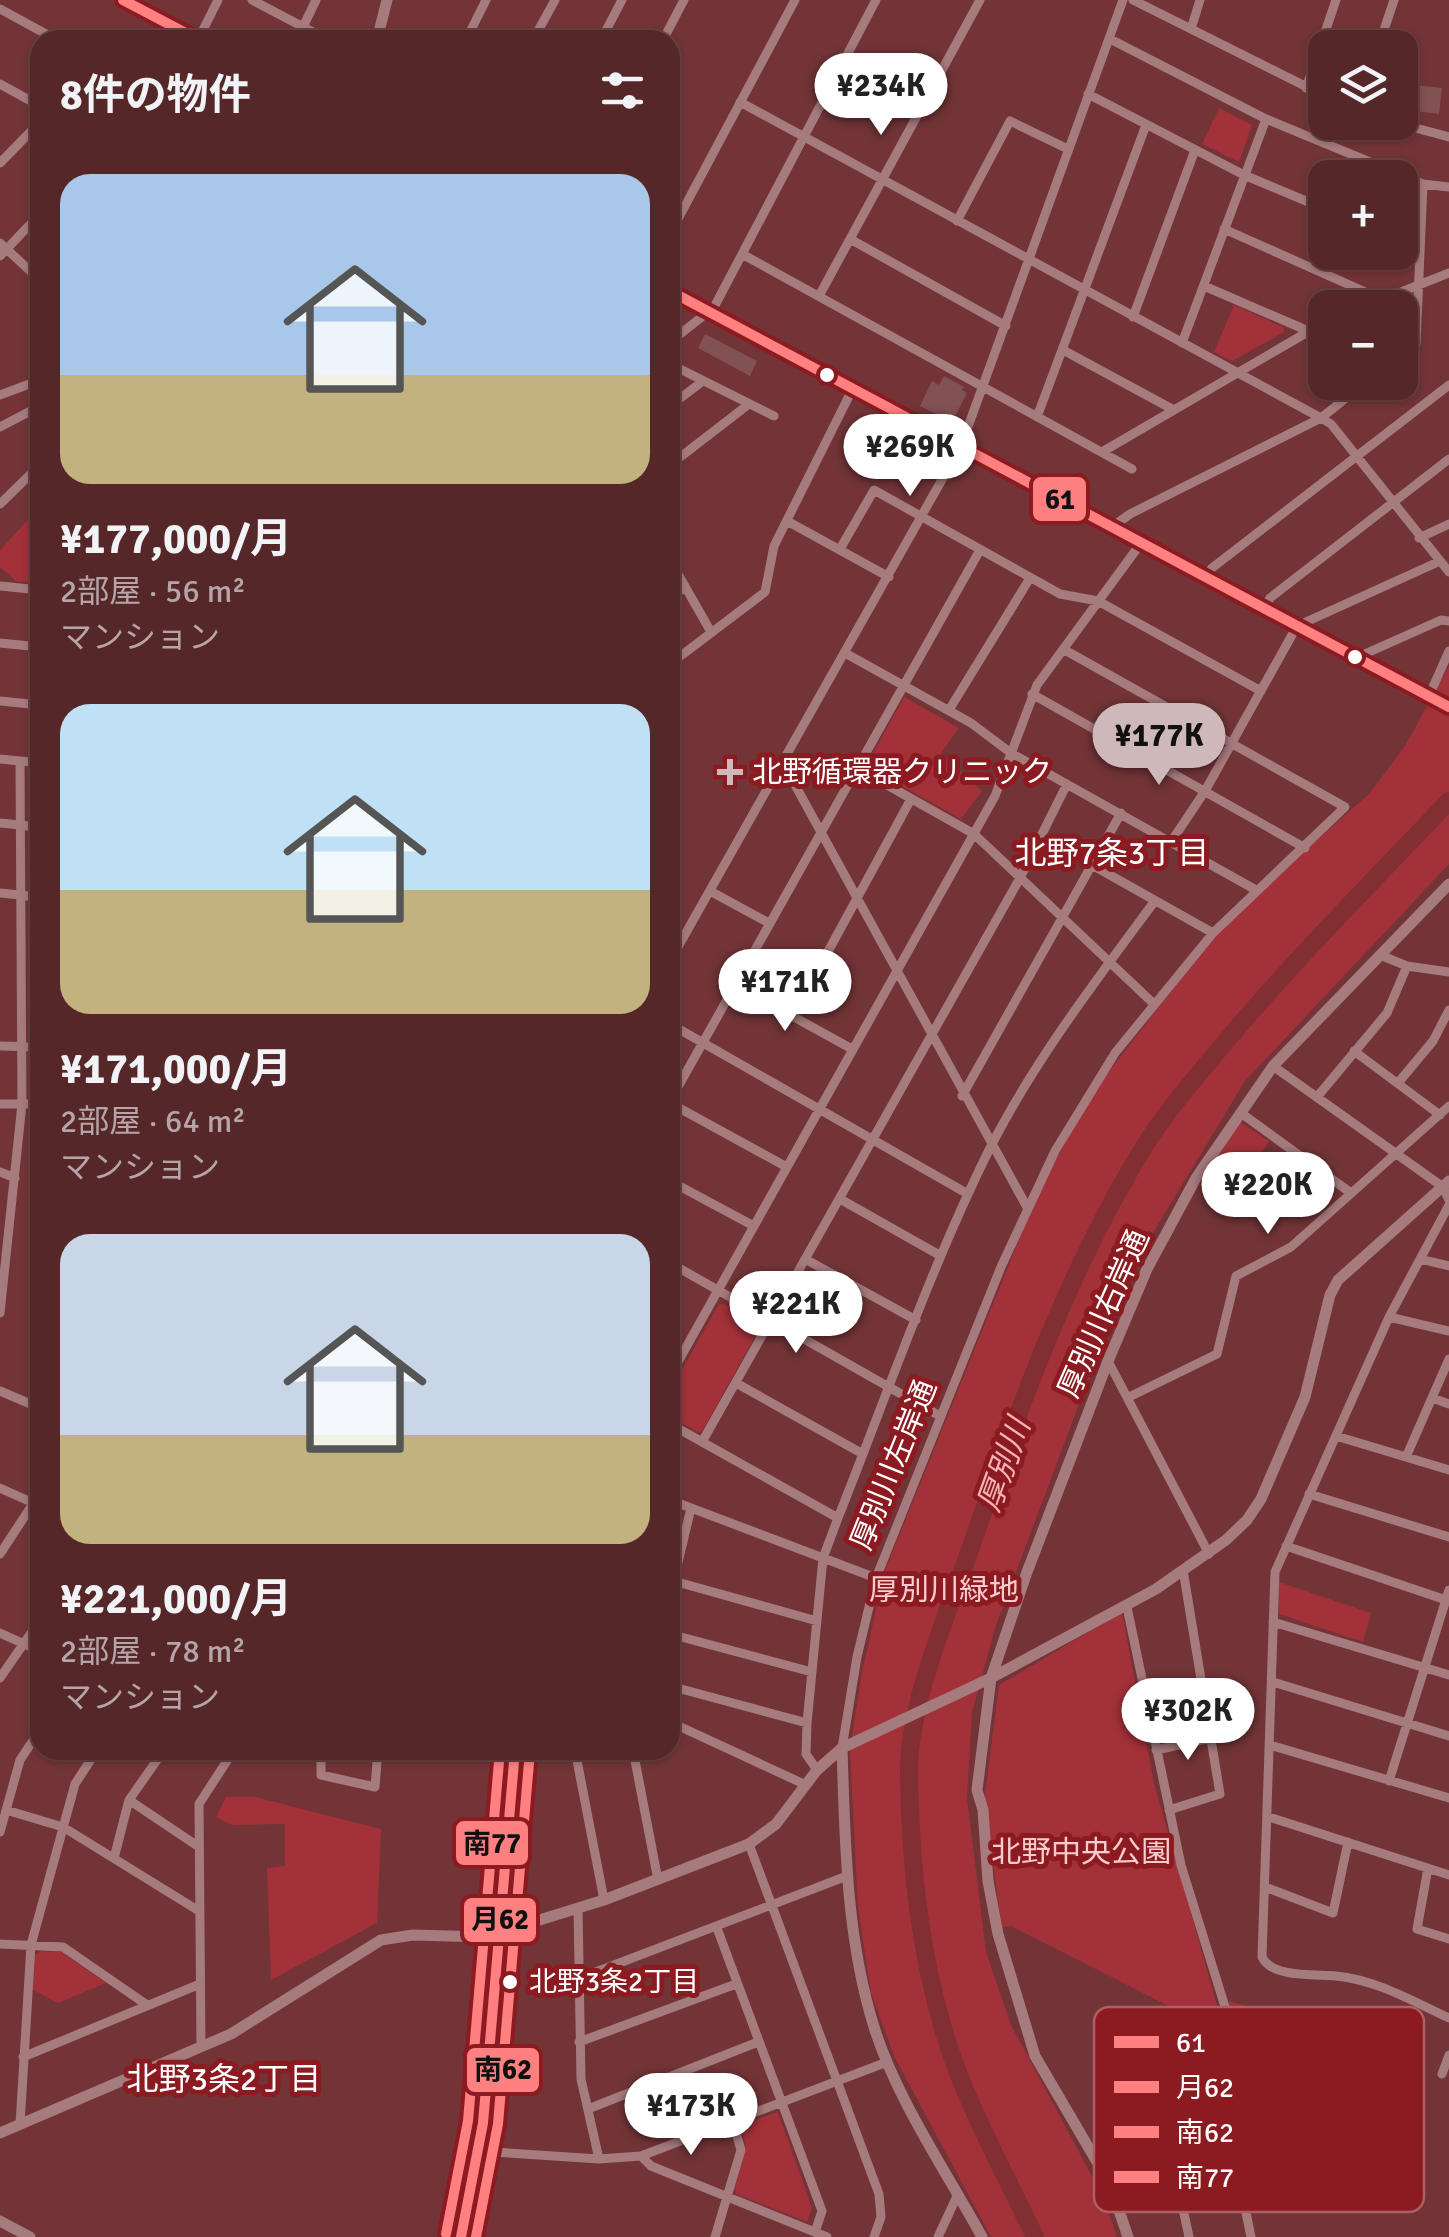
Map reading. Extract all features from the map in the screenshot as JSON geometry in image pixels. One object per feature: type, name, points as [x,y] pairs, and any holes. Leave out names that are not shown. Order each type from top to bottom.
[{"type":"street","points":[[123,0],[179,30]]},
{"type":"street","points":[[203,30],[218,0]]},
{"type":"street","points":[[252,0],[307,30]]},
{"type":"street","points":[[303,28],[316,0]]},
{"type":"street","points":[[378,30],[386,0]]},
{"type":"street","points":[[471,30],[486,0]]},
{"type":"street","points":[[538,30],[554,0]]},
{"type":"street","points":[[607,30],[622,0]]},
{"type":"street","points":[[668,30],[684,0]]},
{"type":"street","points":[[680,215],[795,0]]},
{"type":"street","points":[[680,334],[709,312],[876,0]]},
{"type":"street","points":[[820,296],[980,0]]},
{"type":"street","points":[[1133,0],[1306,88],[1336,0]]},
{"type":"street","points":[[1191,29],[1200,0]]},
{"type":"street","points":[[1384,30],[1394,0]]},
{"type":"street","points":[[680,942],[961,446],[1121,4]]},
{"type":"street","points":[[0,9],[39,30]]},
{"type":"street","points":[[1110,39],[1266,119],[1422,184],[1449,187]]},
{"type":"street","points":[[0,84],[30,100]]},
{"type":"street","points":[[1088,94],[1244,175],[1308,202]]},
{"type":"street","points":[[740,102],[1331,424],[1449,572]]},
{"type":"street","points":[[1182,343],[1266,119]]},
{"type":"street","points":[[957,221],[1010,121],[1068,149]]},
{"type":"street","points":[[1037,417],[1146,125]]},
{"type":"street","points":[[1418,129],[1449,137]]},
{"type":"street","points":[[0,164],[30,132]]},
{"type":"street","points":[[1133,318],[1195,150]]},
{"type":"street","points":[[1418,314],[1422,184]]},
{"type":"street","points":[[30,223],[2,249],[30,272]]},
{"type":"street","points":[[1224,229],[1361,290]]},
{"type":"street","points":[[850,238],[1006,326]]},
{"type":"street","points":[[742,254],[1132,469]]},
{"type":"street","points":[[1404,290],[1449,273]]},
{"type":"street","points":[[1204,286],[1306,330]]},
{"type":"street","points":[[680,296],[1446,706]]},
{"type":"street","points":[[1102,452],[1306,330]]},
{"type":"street","points":[[1063,350],[1174,410]]},
{"type":"street","points":[[680,369],[774,416]]},
{"type":"street","points":[[680,398],[704,380]]},
{"type":"street","points":[[0,396],[30,384]]},
{"type":"street","points":[[1205,577],[1449,386]]},
{"type":"street","points":[[680,656],[766,592],[774,546],[852,390]]},
{"type":"street","points":[[1112,527],[1130,514],[1321,418],[1344,400]]},
{"type":"street","points":[[680,458],[750,404]]},
{"type":"street","points":[[0,426],[30,411]]},
{"type":"street","points":[[1264,608],[1270,598],[1449,459]]},
{"type":"street","points":[[0,504],[30,475]]},
{"type":"street","points":[[840,549],[874,490],[1060,594],[1098,602],[1260,691]]},
{"type":"street","points":[[787,521],[889,577]]},
{"type":"street","points":[[1420,538],[1449,524]]},
{"type":"street","points":[[680,1358],[995,796],[1032,694],[1141,543]]},
{"type":"street","points":[[680,1084],[980,550]]},
{"type":"street","points":[[1171,842],[1232,744],[1297,626],[1438,562]]},
{"type":"street","points":[[680,578],[711,632]]},
{"type":"street","points":[[949,710],[1030,578]]},
{"type":"street","points":[[0,586],[30,589]]},
{"type":"street","points":[[680,591],[685,587]]},
{"type":"street","points":[[1358,658],[1441,620],[1449,621]]},
{"type":"street","points":[[0,643],[30,646]]},
{"type":"street","points":[[1063,648],[1232,744]]},
{"type":"street","points":[[1429,696],[1449,651]]},
{"type":"street","points":[[845,653],[949,710],[1011,753],[1256,890]]},
{"type":"street","points":[[1032,694],[1306,848]]},
{"type":"street","points":[[0,701],[30,704]]},
{"type":"street","name":"厚別川左岸通","points":[[982,2237],[887,2062],[858,1968],[847,1876],[842,1748],[857,1656],[876,1578],[940,1416],[1055,1150],[1090,1091],[1213,933],[1345,807],[1232,744]]},
{"type":"street","points":[[0,759],[30,762]]},
{"type":"street","points":[[0,1313],[4,1245],[22,1104],[20,761]]},
{"type":"street","points":[[783,763],[962,1096],[1028,1208]]},
{"type":"street","points":[[857,768],[974,834],[1154,1004]]},
{"type":"street","points":[[702,1442],[1020,878],[1067,784]]},
{"type":"street","points":[[792,1016],[911,800]]},
{"type":"street","points":[[962,1096],[1120,813]]},
{"type":"street","points":[[0,823],[30,826]]},
{"type":"street","points":[[1092,865],[1213,933]]},
{"type":"street","name":"厚別川右岸通","points":[[1094,2157],[1034,2056],[996,1923],[983,1810],[977,1790],[991,1678],[1026,1572],[1108,1361],[1147,1269],[1196,1178],[1273,1066],[1449,884]]},
{"type":"street","points":[[710,891],[769,924]]},
{"type":"street","points":[[0,894],[30,896]]},
{"type":"street","points":[[817,1770],[806,1754],[822,1558],[941,1256],[991,1147],[1049,1046],[1154,902]]},
{"type":"street","points":[[1380,955],[1407,966],[1449,972]]},
{"type":"street","points":[[1317,1097],[1387,1013],[1407,966]]},
{"type":"street","points":[[736,985],[852,1049]]},
{"type":"street","points":[[1398,1083],[1433,1041],[1449,1010]]},
{"type":"street","points":[[680,1030],[968,1194]]},
{"type":"street","points":[[0,1046],[30,1046]]},
{"type":"street","points":[[1354,1050],[1440,1115]]},
{"type":"street","points":[[1273,1066],[1446,1184],[1449,1202],[1389,1316],[1275,1572],[1262,1957],[1275,1970],[1376,1984],[1449,2018]]},
{"type":"street","points":[[0,1104],[30,1104]]},
{"type":"street","points":[[1130,1396],[1217,1354],[1236,1276],[1291,1247],[1449,1106]]},
{"type":"street","points":[[680,1108],[785,1166]]},
{"type":"street","points":[[1241,1113],[1351,1193]]},
{"type":"street","points":[[0,1172],[15,1178]]},
{"type":"street","points":[[0,2132],[230,2034],[380,1940],[412,1935],[485,1937],[604,1900],[749,1844],[776,1824],[817,1770],[842,1748],[968,1690],[1126,1607],[1208,1554],[1248,1520],[1261,1498],[1305,1396],[1330,1295],[1338,1280],[1446,1184]]},
{"type":"street","points":[[680,1186],[752,1225]]},
{"type":"street","points":[[840,1199],[941,1256]]},
{"type":"street","points":[[805,1258],[916,1320]]},
{"type":"street","points":[[1420,1259],[1449,1266]]},
{"type":"street","points":[[680,1269],[940,1416]]},
{"type":"street","points":[[1389,1316],[1449,1331]]},
{"type":"street","points":[[1406,1457],[1449,1359]]},
{"type":"street","points":[[1108,1361],[1130,1396],[1208,1554]]},
{"type":"street","points":[[736,1383],[864,1454]]},
{"type":"street","points":[[0,1391],[30,1404]]},
{"type":"street","points":[[1432,1398],[1449,1404]]},
{"type":"street","points":[[680,1430],[838,1518]]},
{"type":"street","points":[[1336,1436],[1449,1470]]},
{"type":"street","points":[[0,1488],[30,1501]]},
{"type":"street","points":[[1309,1494],[1449,1537]]},
{"type":"street","points":[[680,1504],[876,1578]]},
{"type":"street","points":[[680,1550],[691,1508]]},
{"type":"street","points":[[0,1554],[30,1513]]},
{"type":"street","points":[[1286,1546],[1448,1597],[1389,1780]]},
{"type":"street","points":[[1168,1810],[1220,1794],[1183,1570]]},
{"type":"street","points":[[680,1582],[817,1622]]},
{"type":"street","points":[[1126,1607],[1168,1810],[1190,1897],[1225,2007]]},
{"type":"street","points":[[1273,1622],[1449,1675]]},
{"type":"street","points":[[0,1634],[30,1647]]},
{"type":"street","points":[[0,1678],[30,1635]]},
{"type":"street","points":[[680,1637],[812,1672]]},
{"type":"street","points":[[1273,1682],[1449,1736]]},
{"type":"street","points":[[1146,1700],[1201,1685]]},
{"type":"street","points":[[680,1689],[808,1724]]},
{"type":"street","points":[[680,1727],[806,1785]]},
{"type":"street","points":[[1156,1750],[1210,1738]]},
{"type":"street","points":[[0,1832],[20,1760],[30,1745]]},
{"type":"street","points":[[1270,1745],[1449,1798]]},
{"type":"street","points":[[20,2124],[31,1946],[75,1784],[91,1760]]},
{"type":"street","points":[[114,1858],[129,1800],[157,1760]]},
{"type":"street","points":[[201,2047],[199,1804],[228,1760]]},
{"type":"street","points":[[320,1760],[321,1774],[375,1787],[377,1760]]},
{"type":"street","points":[[461,2237],[479,2151],[515,1760]]},
{"type":"street","points":[[577,1760],[604,1900]]},
{"type":"street","points":[[635,1760],[658,1880]]},
{"type":"street","points":[[129,1800],[198,1847]]},
{"type":"street","points":[[6,1810],[63,1827],[199,1912]]},
{"type":"street","points":[[1268,1817],[1449,1874]]},
{"type":"street","points":[[1266,1887],[1334,1913],[1348,1842]]},
{"type":"street","points":[[749,1844],[879,2194],[881,2217],[874,2237]]},
{"type":"street","points":[[1428,1868],[1418,1929],[1449,1939]]},
{"type":"street","points":[[580,1978],[847,1876]]},
{"type":"street","points":[[578,1908],[581,2079],[599,2159]]},
{"type":"street","points":[[717,1928],[822,2211],[815,2232]]},
{"type":"street","points":[[0,1944],[63,1947],[147,2005]]},
{"type":"street","points":[[23,2057],[200,1984]]},
{"type":"street","points":[[580,2042],[736,1984]]},
{"type":"street","points":[[588,2109],[758,2042]]},
{"type":"street","points":[[1442,2074],[1449,2056]]},
{"type":"street","points":[[479,2151],[599,2159],[641,2156],[887,2062]]},
{"type":"street","points":[[715,2237],[741,2150],[733,2122]]},
{"type":"street","points":[[641,2156],[651,2166],[827,2237]]},
{"type":"street","points":[[938,2237],[958,2194]]},
{"type":"street","name":"厚別川右岸通","points":[[1120,2212],[1128,2237]]},
{"type":"street","points":[[1183,2212],[1188,2237]]},
{"type":"street","points":[[1246,2212],[1252,2237]]},
{"type":"street","points":[[0,2222],[30,2237]]},
{"type":"green space","points":[[1219,108],[1252,125],[1239,162],[1202,144]]},
{"type":"green space","points":[[1234,305],[1283,327],[1284,332],[1232,361],[1214,352]]},
{"type":"green space","points":[[30,518],[30,582],[16,581],[0,567],[0,550]]},
{"type":"green space","name":"厚別川緑地","points":[[1449,666],[1449,864],[1245,1081],[1148,1241],[1087,1383],[996,1625],[972,1713],[967,1798],[986,1952],[1011,2025],[1094,2180],[1094,2212],[1108,2212],[1117,2237],[991,2237],[894,2056],[871,1993],[858,1908],[850,1751],[861,1677],[884,1573],[1023,1230],[1051,1168],[1100,1083],[1211,940],[1266,885],[1369,794],[1405,746]]},
{"type":"green space","points":[[904,697],[959,728],[941,753],[982,791],[961,819],[866,766]]},
{"type":"green space","points":[[1238,1121],[1269,1141],[1247,1178],[1215,1156]]},
{"type":"green space","points":[[719,1304],[759,1324],[702,1431],[680,1422],[680,1373]]},
{"type":"green space","points":[[1279,1582],[1371,1613],[1363,1642],[1279,1614]]},
{"type":"green space","name":"北野中央公園","points":[[1122,1612],[1154,1783],[1217,2007],[1171,2007],[1011,1926],[1002,1927],[984,1802],[999,1685]]},
{"type":"green space","points":[[226,1797],[255,1797],[381,1829],[377,1923],[271,1980],[267,1868],[285,1866],[285,1824],[232,1825],[216,1817]]},
{"type":"green space","points":[[41,1951],[61,1952],[106,1983],[58,2003],[33,1990],[35,1955]]},
{"type":"green space","points":[[778,2112],[812,2208],[807,2222],[736,2194],[746,2149],[741,2124]]},
{"type":"building","points":[[1418,85],[1442,88],[1439,114],[1418,111]]},
{"type":"building","points":[[705,334],[757,361],[750,376],[698,348]]},
{"type":"building","points":[[944,376],[964,387],[962,390],[967,393],[952,422],[920,406],[932,381],[939,385]]},
{"type":"waterway","points":[[0,414],[30,402]]},
{"type":"waterway","name":"厚別川","points":[[1035,2237],[965,2090],[930,1974],[916,1892],[909,1771],[923,1686],[1048,1338],[1119,1189],[1164,1117],[1249,1014],[1449,801]]},
{"type":"transit line","name":"61","points":[[123,0],[180,30]]},
{"type":"transit line","name":"61","points":[[680,296],[1449,707]]},
{"type":"transit line","name":"南77","points":[[446,2234],[468,2121],[499,1760]]},
{"type":"transit line","name":"月62","points":[[461,2237],[483,2123],[514,1760]]},
{"type":"transit line","name":"南62","points":[[476,2237],[498,2124],[529,1760]]},
{"type":"place","name":"北野循環器クリニック","points":[[730,772]]},
{"type":"place","name":"北野3条2丁目","points":[[510,1982]]},
{"type":"district","name":"北野7条3丁目","points":[[1112,853]]},
{"type":"district","name":"北野3条2丁目","points":[[224,2079]]}]
